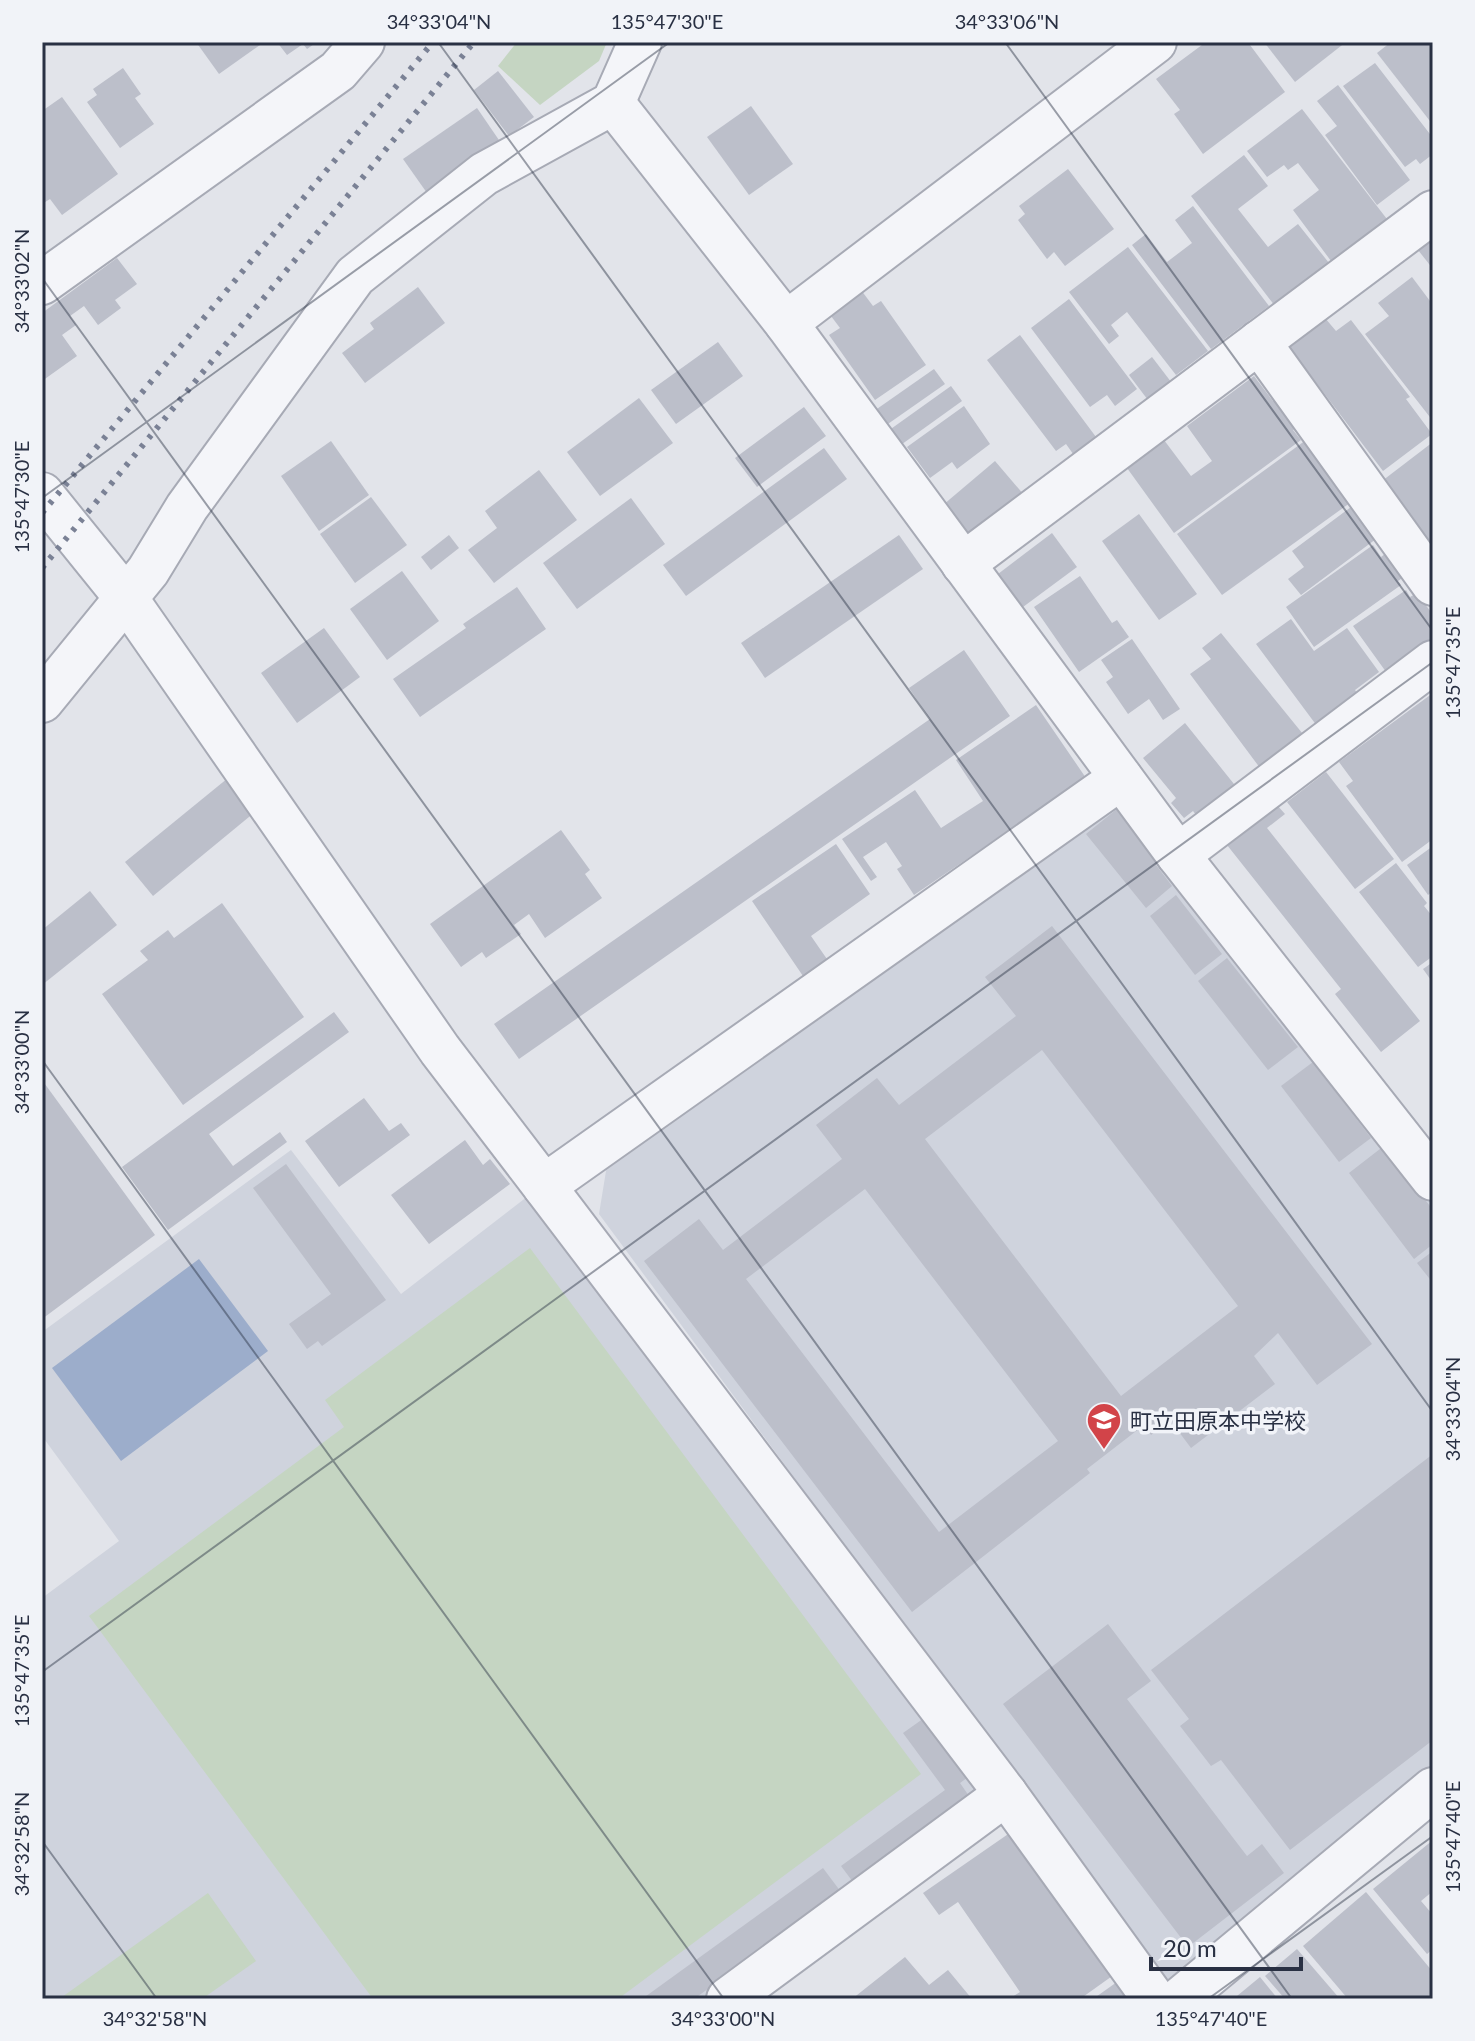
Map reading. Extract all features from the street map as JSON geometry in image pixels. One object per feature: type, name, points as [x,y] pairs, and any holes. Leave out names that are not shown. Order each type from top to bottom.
[{"type":"street","points":[[42,283],[338,71],[363,42]]},
{"type":"street","points":[[42,701],[148,571],[187,507],[355,276],[484,174],[613,103],[640,42]]},
{"type":"street","points":[[786,323],[1155,42]]},
{"type":"street","points":[[613,103],[786,323],[1178,855],[1427,1157]]},
{"type":"street","points":[[963,564],[1433,212]]},
{"type":"street","points":[[1259,342],[1433,584]]},
{"type":"street","points":[[42,494],[126,598],[440,1050],[1006,1794],[1154,1999]]},
{"type":"street","points":[[1178,855],[1433,662]]},
{"type":"street","points":[[544,1186],[1121,778]]},
{"type":"street","points":[[1180,1999],[1433,1789]]},
{"type":"street","points":[[728,1999],[1006,1794]]},
{"type":"shaded area","name":"町立田原本中学校","points":[[1119,805],[1433,1195],[1433,1767],[1176,1978],[1154,1983],[950,1688],[599,1214],[607,1165]]},
{"type":"shaded area","points":[[291,1150],[401,1294],[532,1193],[983,1779],[971,1799],[701,1999],[42,1999],[42,1598],[119,1541],[42,1436],[42,1332]]},
{"type":"green space","points":[[517,42],[607,42],[599,61],[540,105],[498,66]]},
{"type":"green space","points":[[530,1248],[921,1774],[618,1999],[373,1999],[89,1616],[344,1427],[325,1400]]},
{"type":"green space","points":[[208,1893],[256,1961],[202,1999],[63,1999],[62,1997]]},
{"type":"water","points":[[199,1259],[268,1351],[121,1461],[52,1368]]},
{"type":"building","points":[[196,42],[258,42],[260,45],[219,74]]},
{"type":"building","points":[[277,42],[317,42],[307,49],[303,44],[287,55]]},
{"type":"building","points":[[1206,42],[1253,42],[1250,45],[1285,92],[1203,154],[1174,114],[1180,110],[1156,79]]},
{"type":"building","points":[[1264,42],[1346,42],[1295,82]]},
{"type":"building","points":[[1391,42],[1433,42],[1433,125],[1377,53]]},
{"type":"building","points":[[1375,63],[1433,138],[1433,154],[1420,164],[1416,159],[1405,167],[1343,86]]},
{"type":"building","points":[[123,68],[141,94],[135,98],[154,124],[120,148],[87,102],[97,95],[93,89]]},
{"type":"building","points":[[498,71],[534,117],[509,136],[474,90]]},
{"type":"building","points":[[1338,85],[1410,180],[1377,205],[1325,135],[1337,126],[1317,101]]},
{"type":"building","points":[[62,97],[118,174],[62,215],[50,199],[42,204],[42,111]]},
{"type":"building","points":[[751,106],[793,164],[749,195],[707,137]]},
{"type":"building","points":[[477,108],[501,143],[427,193],[403,159]]},
{"type":"building","points":[[1302,109],[1390,223],[1334,265],[1293,210],[1319,190],[1298,163],[1288,170],[1284,165],[1267,177],[1247,151]]},
{"type":"building","points":[[1244,155],[1268,186],[1238,209],[1268,247],[1298,224],[1333,268],[1278,310],[1191,196]]},
{"type":"building","points":[[1068,169],[1114,229],[1065,266],[1054,252],[1047,259],[1018,220],[1025,214],[1019,206]]},
{"type":"building","points":[[1193,206],[1269,306],[1211,349],[1132,245],[1146,234],[1167,262],[1192,243],[1175,220]]},
{"type":"building","points":[[1433,239],[1433,269],[1418,250]]},
{"type":"building","points":[[1128,247],[1208,351],[1176,375],[1127,312],[1111,325],[1119,336],[1109,344],[1069,292]]},
{"type":"building","points":[[117,258],[137,284],[115,300],[121,308],[98,325],[84,306],[70,316],[76,325],[62,335],[77,356],[42,381],[42,313]]},
{"type":"building","points":[[1412,277],[1433,305],[1433,421],[1365,334],[1389,316],[1378,303]]},
{"type":"building","points":[[418,287],[445,323],[365,383],[342,353],[374,329],[370,323]]},
{"type":"building","points":[[861,290],[873,306],[881,301],[926,365],[875,400],[829,335],[840,328],[828,312]]},
{"type":"building","points":[[1069,299],[1137,389],[1115,406],[1107,395],[1090,407],[1031,328]]},
{"type":"building","points":[[1325,318],[1336,331],[1351,320],[1410,397],[1406,399],[1432,434],[1383,471],[1308,372],[1304,375],[1284,348]]},
{"type":"building","points":[[1020,335],[1099,441],[1076,458],[1066,444],[1056,451],[987,360]]},
{"type":"building","points":[[718,342],[743,376],[676,424],[651,390]]},
{"type":"building","points":[[1152,357],[1178,391],[1154,408],[1129,375]]},
{"type":"building","points":[[934,369],[945,384],[885,426],[874,411]]},
{"type":"building","points":[[1254,376],[1273,401],[1280,397],[1300,425],[1293,430],[1301,440],[1174,533],[1127,468],[1164,440],[1191,476],[1212,461],[1187,426]]},
{"type":"building","points":[[951,386],[962,401],[898,447],[888,431]]},
{"type":"building","points":[[639,398],[673,443],[600,496],[567,452]]},
{"type":"building","points":[[964,406],[990,444],[957,469],[952,462],[930,478],[907,447]]},
{"type":"building","points":[[804,407],[826,436],[757,487],[735,458]]},
{"type":"building","points":[[1306,440],[1354,500],[1222,595],[1177,534]]},
{"type":"building","points":[[331,441],[369,495],[319,531],[281,476]]},
{"type":"building","points":[[1433,442],[1433,557],[1382,481]]},
{"type":"building","points":[[824,448],[847,479],[686,596],[663,565]]},
{"type":"building","points":[[995,461],[1024,495],[971,539],[943,505]]},
{"type":"building","points":[[539,470],[577,520],[494,583],[468,550],[497,528],[485,511]]},
{"type":"building","points":[[371,497],[407,545],[355,583],[320,534]]},
{"type":"building","points":[[631,498],[665,544],[577,609],[543,563]]},
{"type":"building","points":[[1355,504],[1380,536],[1301,595],[1288,579],[1304,567],[1292,551]]},
{"type":"building","points":[[1139,514],[1197,594],[1159,620],[1102,541]]},
{"type":"building","points":[[1052,533],[1077,567],[1023,607],[998,574]]},
{"type":"building","points":[[449,535],[459,548],[431,570],[421,557]]},
{"type":"building","points":[[899,535],[923,569],[765,678],[741,643]]},
{"type":"building","points":[[1373,545],[1381,557],[1390,550],[1408,574],[1398,581],[1401,585],[1314,647],[1286,607]]},
{"type":"building","points":[[402,571],[439,621],[387,660],[350,609]]},
{"type":"building","points":[[1080,576],[1112,623],[1117,620],[1129,637],[1079,672],[1034,607]]},
{"type":"building","points":[[517,587],[546,629],[420,717],[393,679],[466,628],[463,624]]},
{"type":"building","points":[[1406,590],[1410,597],[1417,593],[1433,615],[1433,645],[1389,676],[1353,626]]},
{"type":"building","points":[[1291,619],[1314,651],[1347,628],[1379,672],[1355,690],[1359,696],[1317,726],[1256,644]]},
{"type":"building","points":[[324,628],[360,677],[297,723],[261,673]]},
{"type":"building","points":[[1221,633],[1307,739],[1263,772],[1190,674],[1211,659],[1202,648]]},
{"type":"building","points":[[1132,639],[1180,709],[1163,720],[1149,699],[1128,714],[1106,682],[1113,677],[1101,660]]},
{"type":"building","points":[[964,650],[1010,716],[519,1059],[494,1024],[930,719],[909,688]]},
{"type":"building","points":[[1433,693],[1433,839],[1402,862],[1346,786],[1353,781],[1339,762]]},
{"type":"building","points":[[1036,705],[1086,778],[914,895],[897,869],[902,866],[886,842],[863,857],[877,877],[871,881],[842,839],[915,790],[941,828],[983,801],[956,760]]},
{"type":"building","points":[[1185,723],[1238,789],[1200,820],[1193,811],[1184,818],[1171,803],[1176,798],[1143,758]]},
{"type":"building","points":[[1326,772],[1394,859],[1355,889],[1287,802]]},
{"type":"building","points":[[228,778],[255,812],[153,896],[125,862]]},
{"type":"building","points":[[1277,805],[1285,814],[1267,828],[1420,1021],[1381,1052],[1335,994],[1341,989],[1227,845]]},
{"type":"building","points":[[1117,809],[1159,862],[1156,865],[1172,886],[1146,908],[1086,834]]},
{"type":"building","points":[[561,830],[590,870],[585,874],[602,898],[545,938],[529,914],[514,925],[521,934],[486,958],[482,952],[461,967],[430,924]]},
{"type":"building","points":[[836,844],[870,894],[811,936],[829,962],[805,979],[752,901]]},
{"type":"building","points":[[1433,846],[1433,891],[1428,895],[1407,865]]},
{"type":"building","points":[[1396,863],[1427,903],[1424,906],[1433,917],[1433,956],[1418,967],[1359,892]]},
{"type":"building","points":[[90,891],[117,925],[42,985],[42,930]]},
{"type":"building","points":[[1176,895],[1222,954],[1195,975],[1150,916]]},
{"type":"building","points":[[222,903],[304,1017],[183,1105],[102,994],[148,960],[140,951],[168,930],[174,938]]},
{"type":"building","points":[[1052,926],[1372,1344],[1317,1385],[1278,1333],[1254,1356],[1275,1384],[1191,1448],[1170,1420],[1151,1435],[1144,1425],[1087,1469],[1090,1473],[912,1612],[644,1261],[699,1219],[723,1250],[842,1159],[816,1125],[877,1078],[899,1105],[1016,1016],[985,977]],"holes":[[[1042,1050],[1238,1306],[1121,1396],[925,1139]],[[865,1189],[1058,1441],[939,1532],[746,1279]]]},
{"type":"building","points":[[1227,958],[1298,1047],[1268,1070],[1198,981]]},
{"type":"building","points":[[1433,962],[1433,983],[1423,969]]},
{"type":"building","points":[[334,1012],[349,1032],[209,1134],[233,1166],[280,1132],[287,1142],[168,1230],[122,1167]]},
{"type":"building","points":[[1313,1062],[1371,1138],[1339,1162],[1281,1086]]},
{"type":"building","points":[[42,1080],[155,1235],[42,1319]]},
{"type":"building","points":[[364,1098],[389,1131],[401,1123],[410,1135],[339,1187],[305,1141]]},
{"type":"building","points":[[465,1140],[483,1165],[490,1159],[510,1184],[429,1244],[391,1195]]},
{"type":"building","points":[[1389,1142],[1428,1193],[1423,1197],[1433,1210],[1433,1244],[1414,1259],[1349,1173]]},
{"type":"building","points":[[286,1164],[386,1300],[322,1346],[318,1341],[307,1349],[289,1324],[331,1294],[253,1188]]},
{"type":"building","points":[[1433,1251],[1433,1283],[1417,1263]]},
{"type":"building","points":[[1433,1454],[1433,1740],[1290,1850],[1221,1760],[1211,1766],[1180,1726],[1189,1719],[1151,1670]]},
{"type":"building","points":[[1108,1624],[1151,1681],[1127,1699],[1247,1856],[1262,1844],[1284,1873],[1188,1947],[1003,1704]]},
{"type":"building","points":[[927,1716],[971,1775],[960,1783],[969,1796],[853,1882],[841,1866],[945,1790],[903,1733]]},
{"type":"building","points":[[1014,1830],[1115,1974],[1080,1999],[1009,1999],[1020,1992],[958,1902],[939,1915],[923,1893]]},
{"type":"building","points":[[1433,1840],[1433,1891],[1421,1901],[1433,1915],[1433,1949],[1427,1954],[1373,1889]]},
{"type":"building","points":[[823,1868],[841,1892],[694,1999],[642,1999]]},
{"type":"building","points":[[1366,1892],[1433,1972],[1433,1999],[1348,1999],[1303,1946]]},
{"type":"building","points":[[1297,1949],[1340,1999],[1285,1999],[1265,1976]]},
{"type":"building","points":[[905,1957],[929,1985],[948,1970],[972,1999],[852,1999]]},
{"type":"building","points":[[1124,1977],[1139,1999],[1093,1999]]},
{"type":"building","points":[[1260,1977],[1278,1999],[1240,1999],[1237,1996]]},
{"type":"railway","points":[[42,513],[433,42]]},
{"type":"railway","points":[[42,568],[474,42]]},
{"type":"place","name":"町立田原本中学校","points":[[1104,1451]]}]
